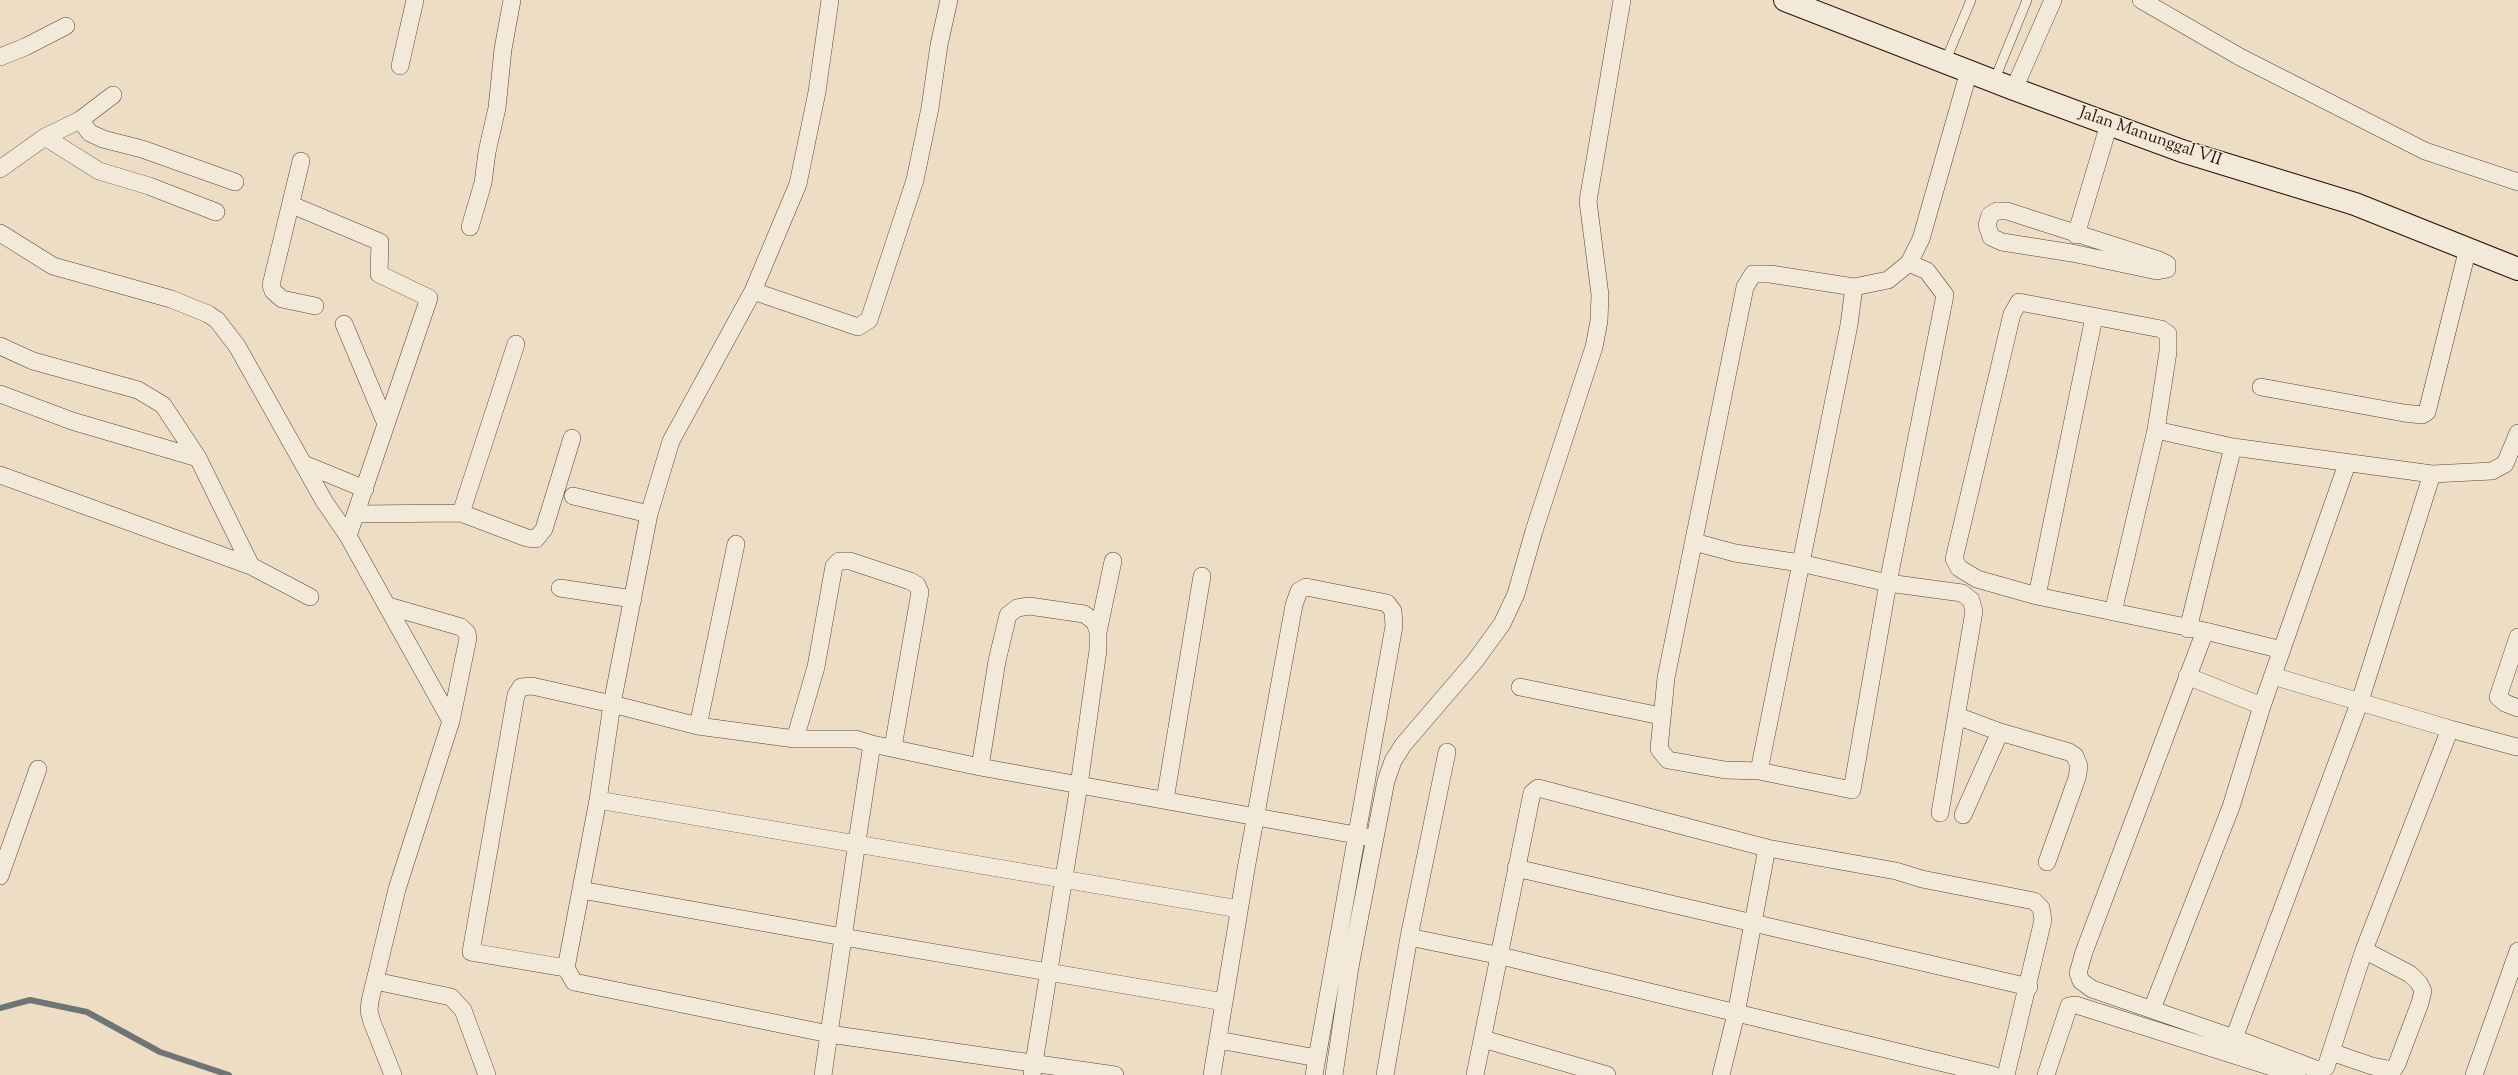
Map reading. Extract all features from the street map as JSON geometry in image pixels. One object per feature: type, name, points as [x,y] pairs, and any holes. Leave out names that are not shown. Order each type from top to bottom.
[{"type":"street","points":[[400,66],[415,0]]},
{"type":"street","points":[[470,227],[483,183],[487,152],[497,108],[503,49],[512,0]]},
{"type":"street","points":[[830,0],[802,170],[753,291],[671,441],[649,514],[612,704],[598,800],[566,968],[574,982],[829,1034],[1033,1069],[1115,1075]]},
{"type":"street","points":[[753,291],[858,327],[869,320],[914,180],[930,108],[939,45],[949,0]]},
{"type":"street","points":[[1334,1075],[1350,967],[1386,781],[1393,761],[1403,745],[1475,661],[1502,624],[1516,594],[1534,531],[1594,347],[1599,321],[1600,295],[1588,201],[1622,0]]},
{"type":"street","name":"Jalan Manunggal VII","points":[[1785,0],[2014,89],[2182,151],[2355,204],[2518,269]]},
{"type":"street","points":[[2014,89],[2053,0]]},
{"type":"street","points":[[2141,0],[2240,56],[2425,151],[2518,182]]},
{"type":"street","points":[[0,57],[25,47],[66,26]]},
{"type":"street","points":[[1909,263],[1928,271],[1945,295],[1888,583],[1852,790],[1759,771],[1725,770],[1668,760],[1659,749],[1661,716],[1666,678],[1745,287],[1753,274],[1770,274],[1854,287],[1888,280],[1909,263],[1920,240],[1969,71]]},
{"type":"street","points":[[0,169],[45,138],[80,120],[113,94]]},
{"type":"street","points":[[80,120],[90,133],[103,139],[142,149],[235,182]]},
{"type":"street","points":[[2076,235],[2109,124]]},
{"type":"street","points":[[45,138],[99,170],[149,186],[216,212]]},
{"type":"street","points":[[301,160],[292,205],[271,285],[273,291],[282,299],[315,306]]},
{"type":"street","points":[[292,205],[380,242],[379,274],[429,298],[348,536]]},
{"type":"street","points":[[2003,211],[2076,235],[2159,260],[2167,264],[2167,269],[2157,271],[2072,253],[2002,242],[1991,237],[1987,224],[1990,215],[2003,211]]},
{"type":"street","points":[[0,233],[53,266],[172,299],[208,314],[217,320],[237,346],[324,501],[348,536],[451,721]]},
{"type":"street","points":[[2261,387],[2409,414],[2422,415],[2427,412],[2468,248]]},
{"type":"street","points":[[1759,771],[1846,340],[1854,287]]},
{"type":"street","points":[[2113,612],[2156,430],[2168,352],[2168,334],[2161,330],[2018,302],[2012,314],[1954,559],[1959,568],[1977,579],[2038,596],[2188,629],[2205,631],[2282,650]]},
{"type":"street","points":[[2038,596],[2094,317]]},
{"type":"street","points":[[344,324],[386,424]]},
{"type":"street","points":[[461,513],[516,344]]},
{"type":"street","points":[[0,346],[33,361],[91,376],[148,395],[163,405],[198,458],[251,566]]},
{"type":"street","points":[[0,394],[72,421],[198,458]]},
{"type":"street","points":[[2156,430],[2233,447],[2347,464],[2432,474],[2492,471],[2505,464],[2518,433]]},
{"type":"street","points":[[356,514],[461,513],[526,538],[536,539],[544,529],[572,438]]},
{"type":"street","points":[[2188,629],[2233,447]]},
{"type":"street","points":[[304,464],[365,489]]},
{"type":"street","points":[[2152,1009],[2231,807],[2262,706],[2347,464]]},
{"type":"street","points":[[2234,1038],[2360,701],[2432,474]]},
{"type":"street","points":[[0,475],[251,566],[310,597]]},
{"type":"street","points":[[574,496],[649,514]]},
{"type":"street","points":[[1694,542],[1735,553],[1800,563],[1888,583],[1962,593],[1971,600],[1974,611],[1940,813]]},
{"type":"street","points":[[698,726],[736,544]]},
{"type":"street","points":[[795,739],[816,667],[834,566],[839,561],[850,560],[910,581],[917,586],[920,592],[893,747]]},
{"type":"street","points":[[1033,1069],[1079,785],[1098,650],[1098,632],[1113,561]]},
{"type":"street","points":[[1164,800],[1202,576]]},
{"type":"street","points":[[1212,1075],[1239,909],[1294,605],[1300,591],[1306,587],[1319,588],[1376,599],[1387,603],[1393,611],[1394,626],[1314,1075]]},
{"type":"street","points":[[560,588],[633,599]]},
{"type":"street","points":[[388,606],[461,627],[467,633],[468,638],[451,721],[397,889],[369,1011],[393,1075]]},
{"type":"street","points":[[980,767],[997,661],[1008,615],[1016,608],[1028,606],[1066,609],[1084,614],[1095,622],[1098,632]]},
{"type":"street","points":[[2205,631],[2084,952],[2078,973],[2081,981],[2092,989],[2234,1038],[2318,1070],[2326,1067],[2364,950],[2450,729]]},
{"type":"street","points":[[2518,637],[2498,697],[2505,703],[2518,708]]},
{"type":"street","points":[[2187,676],[2262,706]]},
{"type":"street","points":[[2273,676],[2450,729],[2517,746]]},
{"type":"street","points":[[566,968],[471,952],[516,695],[521,687],[532,686],[612,704],[698,726],[795,739],[856,739],[872,744],[893,747],[980,767],[1375,838]]},
{"type":"street","points":[[1520,687],[1661,716]]},
{"type":"street","points":[[1957,716],[2000,732],[2069,752],[2078,760],[2077,778],[2047,862]]},
{"type":"street","points":[[1963,815],[2000,732]]},
{"type":"street","points":[[823,1075],[872,744]]},
{"type":"street","points":[[1385,1075],[1409,937],[1447,752]]},
{"type":"street","points":[[0,876],[38,769]]},
{"type":"street","points":[[1475,1075],[1501,956],[1516,868],[1532,793],[1538,788],[1767,848],[1896,871],[1922,879],[2034,901],[2041,908],[2043,920],[2029,987],[2006,1075]]},
{"type":"street","points":[[598,800],[857,842],[1239,909]]},
{"type":"street","points":[[1721,1075],[1736,1014],[1767,848]]},
{"type":"street","points":[[1516,868],[2029,987]]},
{"type":"street","points":[[581,890],[843,938],[1224,1002]]},
{"type":"street","points":[[1409,937],[1501,956],[1993,1075]]},
{"type":"street","points":[[2331,1052],[2372,1066],[2393,1070],[2397,1064],[2420,1003],[2422,991],[2419,982],[2410,974],[2364,950]]},
{"type":"street","points":[[2474,1075],[2518,951]]},
{"type":"street","points":[[375,981],[451,997],[467,1018],[487,1075]]},
{"type":"street","points":[[2046,1075],[2070,1006],[2076,1005],[2297,1075]]},
{"type":"street","points":[[1483,1039],[1607,1075]]},
{"type":"street","points":[[1218,1040],[1317,1058]]},
{"type":"lane","points":[[1945,62],[1971,0]]},
{"type":"lane","points":[[1994,81],[2027,0]]},
{"type":"waterway","points":[[0,1008],[30,1000],[87,1012],[160,1052],[229,1075]]}]
